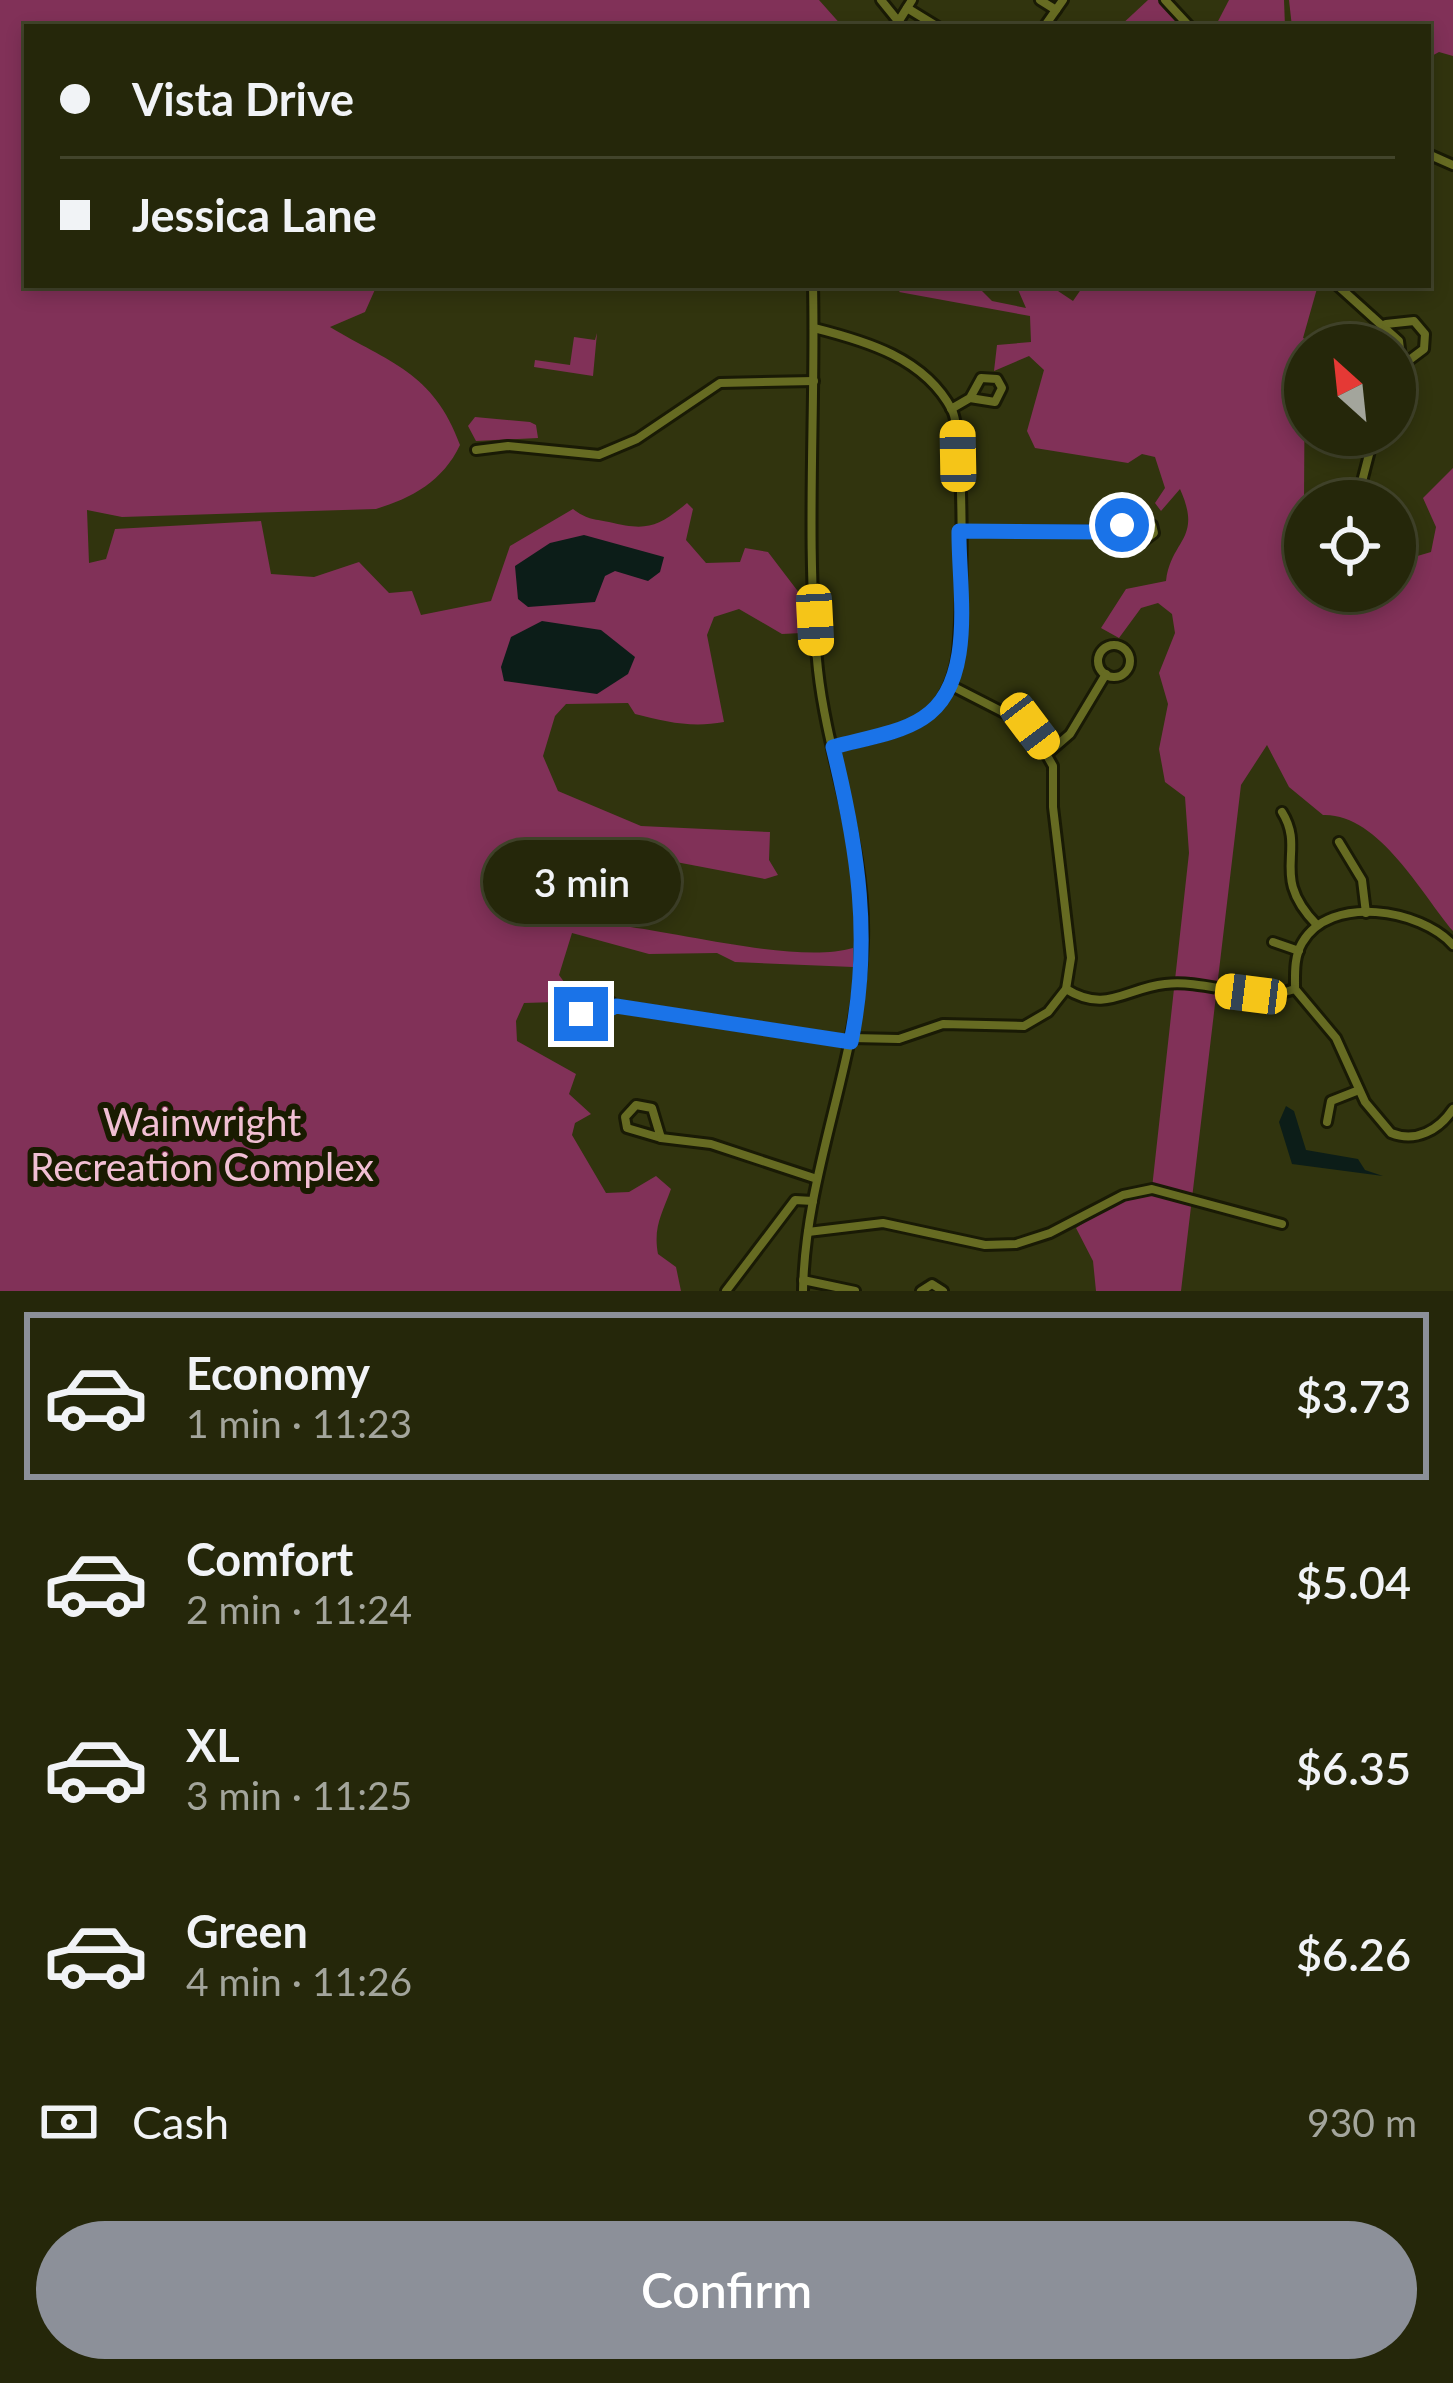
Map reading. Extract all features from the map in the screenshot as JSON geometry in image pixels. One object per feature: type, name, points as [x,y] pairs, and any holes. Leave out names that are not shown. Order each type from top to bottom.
[{"type":"street","points":[[880,0],[897,24],[909,4],[934,24]]},
{"type":"street","points":[[1040,0],[1056,10]]},
{"type":"street","points":[[1046,24],[1063,0]]},
{"type":"street","points":[[1165,0],[1187,24]]},
{"type":"street","points":[[813,288],[817,653],[861,868],[862,955],[852,1040],[817,1179],[803,1286],[855,1291]]},
{"type":"street","points":[[1341,288],[1386,324],[1414,321],[1425,334],[1416,357]]},
{"type":"street","points":[[814,328],[894,354],[927,379],[951,409],[957,428],[958,652],[950,685],[923,718],[833,747]]},
{"type":"street","points":[[951,409],[970,398],[981,378],[997,379],[1002,388],[995,403],[970,398]]},
{"type":"street","points":[[476,450],[508,446],[599,455],[638,440],[720,383],[814,381]]},
{"type":"street","points":[[959,531],[1117,531],[1138,545],[1154,533],[1153,524],[1139,516],[1117,531]]},
{"type":"street","points":[[1048,753],[1070,734],[1106,674],[1100,655],[1107,647],[1122,647],[1130,659],[1128,669],[1121,675],[1106,674]]},
{"type":"street","points":[[616,1006],[589,1017],[581,1014],[577,999],[592,988],[616,1006],[852,1040],[886,1038],[944,1024],[1024,1026],[1048,1012],[1066,989],[1071,958],[1048,753],[1020,719],[950,685]]},
{"type":"street","points":[[1282,812],[1290,829],[1290,889],[1317,925]]},
{"type":"street","points":[[1339,842],[1362,880],[1366,913]]},
{"type":"street","points":[[1453,945],[1424,924],[1366,913],[1317,925],[1299,951],[1295,989],[1336,1038],[1376,1119],[1398,1136],[1425,1133],[1444,1124],[1453,1109]]},
{"type":"street","points":[[1274,942],[1299,951]]},
{"type":"street","points":[[1066,989],[1097,1002],[1166,983],[1251,994],[1295,989]]},
{"type":"street","points":[[1327,1121],[1331,1101],[1359,1090]]},
{"type":"street","points":[[661,1138],[652,1108],[630,1109],[627,1128],[661,1138],[724,1148],[817,1179]]},
{"type":"street","points":[[808,1232],[883,1223],[985,1245],[1016,1244],[1050,1233],[1123,1195],[1152,1189],[1282,1223]]},
{"type":"street","points":[[725,1291],[795,1201],[813,1201]]},
{"type":"street","points":[[920,1291],[932,1284],[943,1291]]},
{"type":"green space","name":"Wainwright Recreation Complex","points":[[0,0],[819,0],[840,24],[24,24],[24,288],[376,288],[365,312],[330,327],[390,360],[423,385],[449,420],[460,445],[445,469],[425,486],[376,509],[122,517],[87,510],[89,563],[106,559],[115,529],[261,521],[271,574],[314,577],[359,562],[389,593],[412,591],[421,615],[491,601],[510,546],[573,509],[594,519],[642,527],[667,518],[687,503],[693,509],[686,540],[706,563],[740,562],[745,548],[768,552],[803,598],[802,633],[782,634],[739,609],[714,617],[707,635],[724,722],[668,722],[635,714],[628,703],[566,704],[555,716],[543,756],[558,791],[641,826],[770,832],[769,860],[778,875],[765,879],[639,860],[618,868],[604,918],[622,926],[772,950],[853,948],[853,967],[735,962],[717,953],[649,954],[572,933],[559,975],[567,986],[557,1002],[524,1003],[516,1021],[517,1041],[576,1074],[569,1094],[591,1114],[575,1123],[572,1135],[606,1193],[629,1192],[656,1176],[671,1189],[659,1221],[657,1244],[658,1254],[676,1267],[681,1291],[0,1291]]},
{"type":"green space","points":[[1148,0],[1160,0],[1180,24],[1122,24]]},
{"type":"green space","points":[[1229,0],[1284,0],[1285,24],[1217,24]]},
{"type":"green space","points":[[1289,0],[1453,0],[1453,56],[1439,52],[1431,56],[1431,24],[1292,24]]},
{"type":"green space","points":[[902,288],[979,288],[992,301],[1026,308],[1017,288],[1054,288],[1073,301],[1082,288],[1317,288],[1307,324],[1284,324],[1284,456],[1304,456],[1304,480],[1284,480],[1284,612],[1416,612],[1416,556],[1431,552],[1436,527],[1423,498],[1453,468],[1453,931],[1380,841],[1343,818],[1323,815],[1289,787],[1267,745],[1241,785],[1181,1291],[1096,1291],[1093,1261],[1076,1228],[1112,1204],[1152,1188],[1189,853],[1185,797],[1165,782],[1159,749],[1168,704],[1159,673],[1175,633],[1172,614],[1158,603],[1141,608],[1119,638],[1101,628],[1126,589],[1166,581],[1187,529],[1186,506],[1180,489],[1161,511],[1155,503],[1165,488],[1155,457],[1142,454],[1128,463],[1035,448],[1027,431],[1044,370],[1029,356],[994,371],[997,345],[1031,342],[1030,316],[899,292]]},
{"type":"green space","points":[[597,333],[593,376],[534,367],[535,360],[570,365],[574,337],[595,340]]},
{"type":"green space","points":[[475,417],[530,422],[536,425],[538,438],[476,441],[468,426]]},
{"type":"water","points":[[584,535],[664,557],[660,572],[648,581],[615,571],[605,576],[595,602],[528,607],[518,599],[515,566],[550,543]]},
{"type":"water","points":[[542,621],[601,630],[635,657],[628,674],[597,694],[504,681],[501,667],[511,637]]},
{"type":"water","points":[[1286,1106],[1294,1111],[1306,1150],[1358,1159],[1365,1170],[1383,1176],[1292,1164],[1279,1122]]},
{"type":"route","points":[[581,1014],[596,1016],[616,1006],[851,1042],[863,943],[861,868],[833,747],[912,724],[943,698],[958,652],[959,531],[1105,532],[1117,531],[1122,525]]}]
